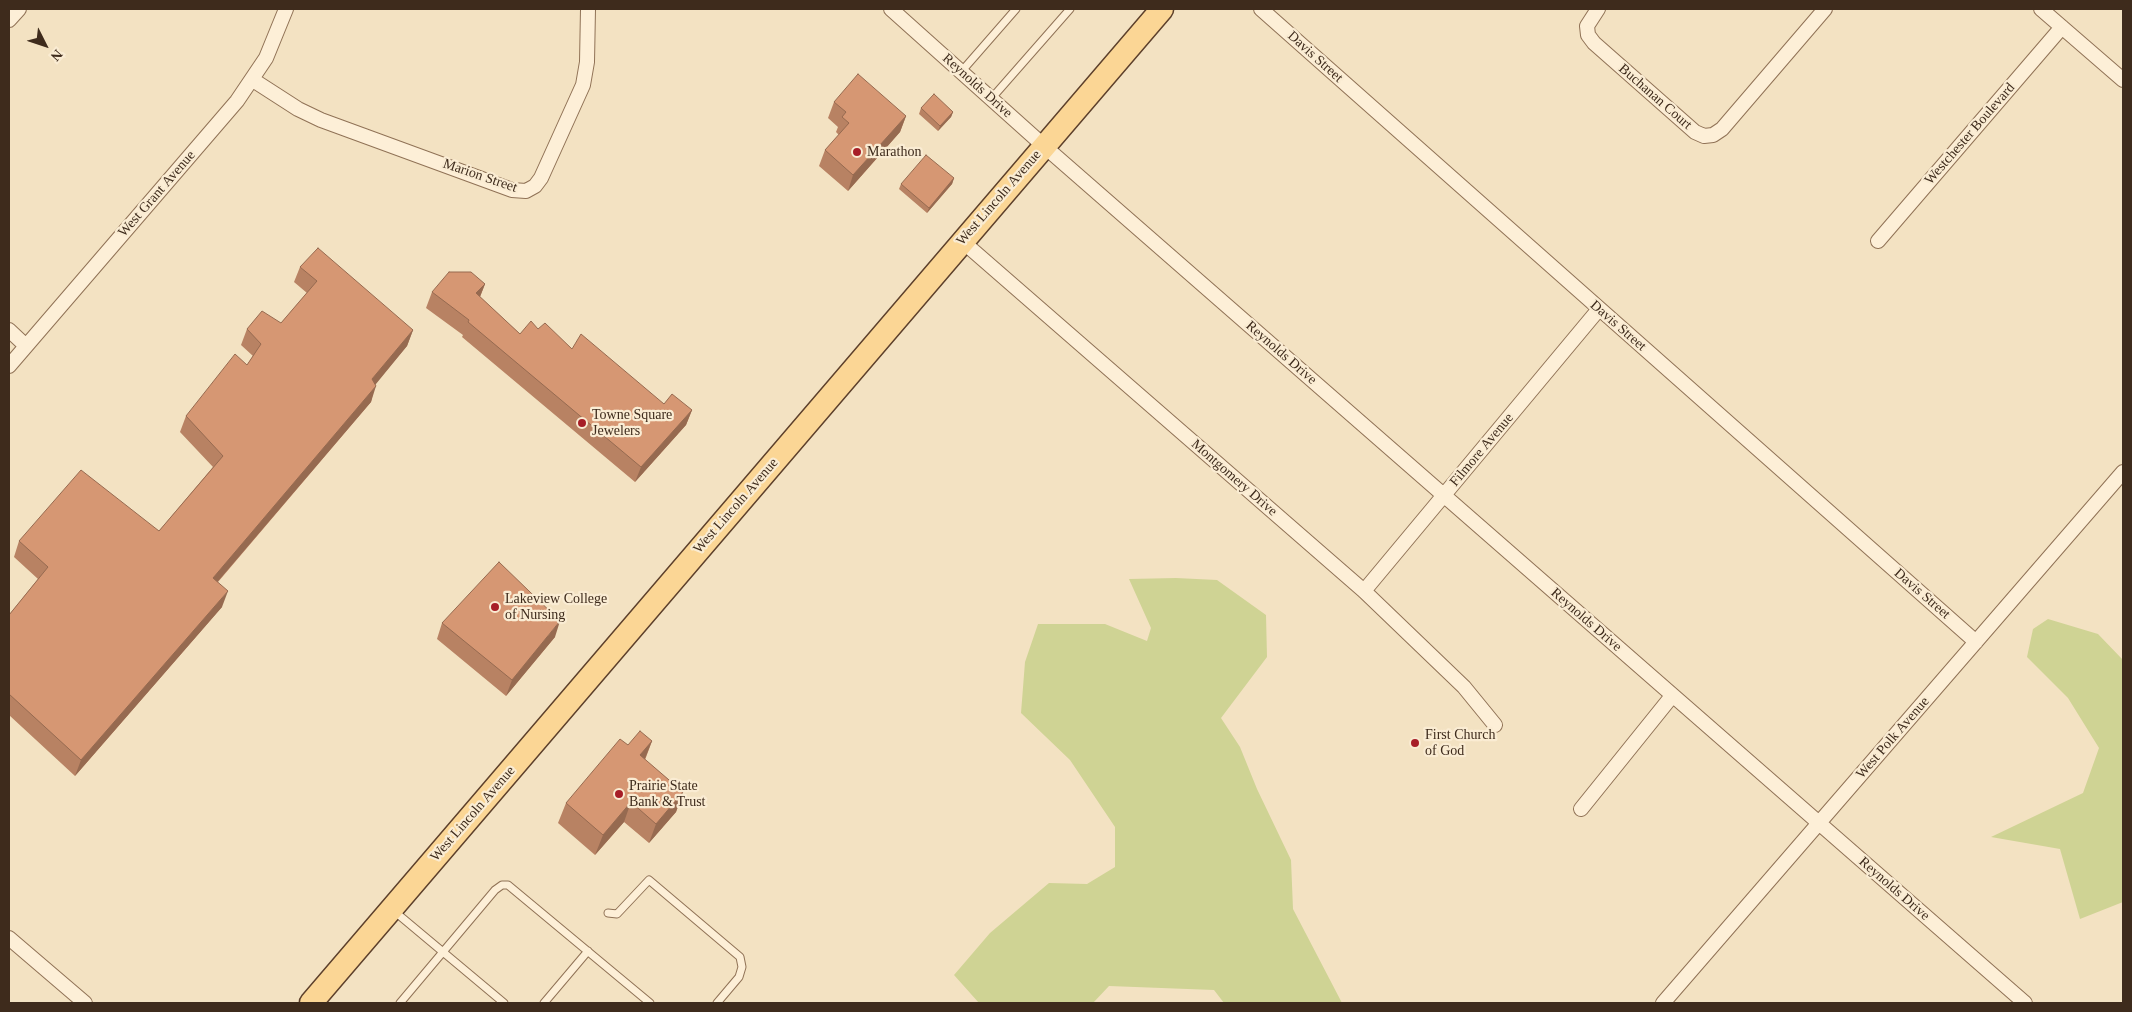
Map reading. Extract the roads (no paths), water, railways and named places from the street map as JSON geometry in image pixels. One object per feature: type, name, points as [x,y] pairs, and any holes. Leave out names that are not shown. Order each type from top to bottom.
[{"type":"main road","name":"West Lincoln Avenue","points":[[311,1003],[1162,9]]},
{"type":"street","points":[[9,20],[19,9]]},
{"type":"street","name":"West Grant Avenue","points":[[9,366],[253,80],[266,58],[286,9]]},
{"type":"street","name":"Marion Street","points":[[253,80],[298,109],[321,120],[512,190],[526,191],[535,186],[541,178],[582,85],[587,62],[588,9]]},
{"type":"street","name":"Reynolds Drive","points":[[891,9],[1044,146],[2025,1003]]},
{"type":"street","name":"Davis Street","points":[[1261,9],[1976,642]]},
{"type":"street","name":"Buchanan Court","points":[[1598,9],[1587,26],[1588,35],[1594,43],[1695,132],[1704,136],[1713,136],[1722,129],[1825,9]]},
{"type":"street","points":[[2041,9],[2123,80]]},
{"type":"street","name":"Westchester Boulevard","points":[[1878,241],[2062,27]]},
{"type":"street","name":"Montgomery Drive","points":[[962,241],[1364,590],[1464,687],[1495,725]]},
{"type":"street","name":"Filmore Avenue","points":[[1364,590],[1599,309]]},
{"type":"street","points":[[9,330],[26,346]]},
{"type":"street","name":"West Polk Avenue","points":[[1663,1003],[2123,472]]},
{"type":"street","points":[[1581,809],[1672,696]]},
{"type":"street","points":[[9,938],[85,1003]]},
{"type":"lane","points":[[961,72],[1016,9]]},
{"type":"lane","points":[[991,99],[1070,9]]},
{"type":"lane","points":[[608,913],[617,914],[649,880],[740,957],[742,967],[739,977],[716,1003]]},
{"type":"lane","points":[[400,1003],[495,890],[502,885],[508,885],[650,1003]]},
{"type":"lane","points":[[392,909],[504,1003]]},
{"type":"lane","points":[[544,1003],[588,951]]},
{"type":"place","name":"Marathon","points":[[857,152]]},
{"type":"place","name":"Towne Square Jewelers","points":[[582,423]]},
{"type":"place","name":"Lakeview College of Nursing","points":[[495,607]]},
{"type":"place","name":"First Church of God","points":[[1415,743]]},
{"type":"place","name":"Prairie State Bank & Trust","points":[[619,794]]}]
